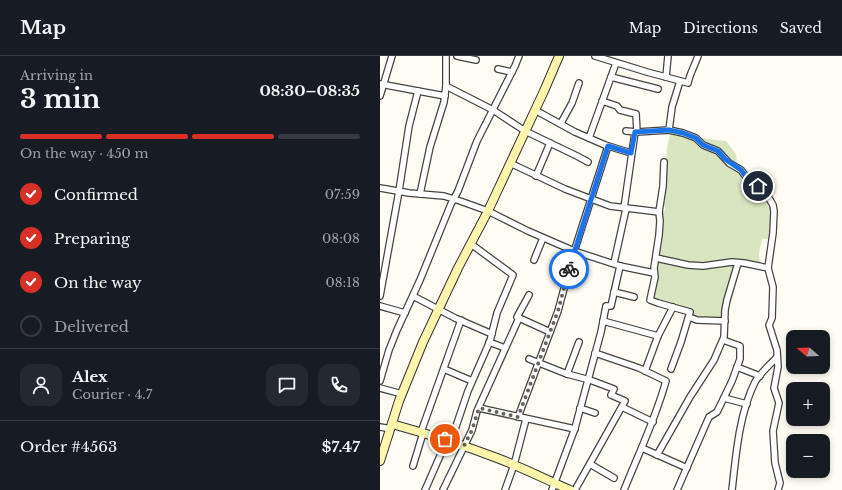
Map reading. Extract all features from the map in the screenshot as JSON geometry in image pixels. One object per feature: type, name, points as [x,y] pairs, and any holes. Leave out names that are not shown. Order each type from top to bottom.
[{"type":"street","points":[[380,96],[381,85],[392,56]]},
{"type":"street","points":[[420,194],[430,148],[443,107],[446,86],[446,56]]},
{"type":"street","points":[[457,56],[476,60]]},
{"type":"street","points":[[380,381],[389,350],[454,200],[477,141],[519,56]]},
{"type":"street","points":[[380,461],[402,394],[423,342],[488,212],[559,56]]},
{"type":"street","points":[[595,56],[688,83],[689,76],[694,69],[698,56]]},
{"type":"street","points":[[666,77],[668,56]]},
{"type":"street","points":[[589,138],[616,63]]},
{"type":"street","points":[[498,68],[512,72]]},
{"type":"street","points":[[611,77],[658,89]]},
{"type":"street","points":[[669,130],[672,107],[680,81]]},
{"type":"street","points":[[561,123],[580,84]]},
{"type":"street","points":[[381,85],[445,96]]},
{"type":"street","points":[[446,86],[493,110],[525,131],[588,162]]},
{"type":"street","points":[[380,296],[409,126],[418,91]]},
{"type":"street","points":[[602,101],[617,106],[620,110],[636,114],[636,132],[631,153],[625,208],[614,263]]},
{"type":"street","points":[[535,110],[575,132],[608,146],[631,153]]},
{"type":"street","points":[[626,131],[636,132],[669,130],[696,138],[703,145],[718,151],[725,159],[741,170],[747,178],[755,183],[767,195],[773,205],[773,233],[768,268],[774,287],[772,318],[770,325],[777,350],[778,367],[774,388],[779,403],[773,431],[775,463],[780,483],[778,490]]},
{"type":"street","points":[[536,176],[550,143]]},
{"type":"street","points":[[518,417],[558,311],[574,251],[608,146]]},
{"type":"street","points":[[664,162],[663,186],[659,212],[660,221],[650,300],[690,312],[671,369]]},
{"type":"street","points":[[510,163],[565,190],[610,206],[659,212]]},
{"type":"street","points":[[380,188],[444,196],[488,212],[574,251],[620,266],[654,273]]},
{"type":"street","points":[[534,260],[543,238]]},
{"type":"street","points":[[425,490],[449,440],[489,342],[499,308],[513,275],[471,244]]},
{"type":"street","points":[[656,258],[688,265],[703,266],[732,262],[768,268]]},
{"type":"street","points":[[657,455],[690,397],[714,360],[723,340],[726,300],[738,263]]},
{"type":"street","points":[[554,487],[575,429],[606,306],[611,306],[620,266]]},
{"type":"street","points":[[614,292],[634,297]]},
{"type":"street","points":[[443,490],[472,430],[479,408],[529,295]]},
{"type":"street","points":[[412,296],[492,334]]},
{"type":"street","points":[[380,306],[405,312]]},
{"type":"street","points":[[645,372],[658,336],[673,307]]},
{"type":"street","points":[[689,317],[697,320],[725,321]]},
{"type":"street","points":[[519,318],[550,332]]},
{"type":"street","points":[[413,466],[422,433],[461,320]]},
{"type":"street","points":[[603,321],[658,336]]},
{"type":"street","points":[[677,490],[709,417],[717,412],[740,359],[740,346],[723,340]]},
{"type":"street","points":[[489,342],[505,348]]},
{"type":"street","points":[[567,374],[579,342]]},
{"type":"street","points":[[595,353],[666,381],[653,422],[634,463],[624,490]]},
{"type":"street","points":[[732,490],[735,459],[742,420],[756,382],[777,357]]},
{"type":"street","points":[[529,359],[567,374],[614,389],[611,395],[625,401],[575,490]]},
{"type":"street","points":[[737,367],[760,376]]},
{"type":"street","points":[[444,369],[472,381]]},
{"type":"street","points":[[380,388],[402,394]]},
{"type":"street","points":[[724,398],[748,404]]},
{"type":"street","points":[[622,407],[653,422]]},
{"type":"street","points":[[479,408],[575,429]]},
{"type":"street","points":[[580,408],[595,413]]},
{"type":"street","points":[[505,490],[514,465],[526,419]]},
{"type":"street","points":[[380,427],[391,427],[449,440],[514,465],[554,487],[570,490]]},
{"type":"street","points":[[642,448],[687,468]]},
{"type":"street","points":[[590,464],[614,478]]},
{"type":"green space","points":[[672,133],[726,141],[736,154],[740,173],[762,191],[771,206],[771,239],[762,239],[759,254],[760,263],[747,260],[737,260],[726,293],[722,319],[699,319],[651,299],[663,211],[665,211],[665,206],[663,205],[667,147],[670,134]]},
{"type":"way so far","points":[[445,439],[464,446],[472,430],[479,408],[485,408],[518,417],[558,311],[569,269]]},
{"type":"route","points":[[569,269],[608,146],[631,153],[635,132],[669,130],[696,138],[703,145],[718,151],[725,159],[741,170],[747,178],[758,186]]}]
